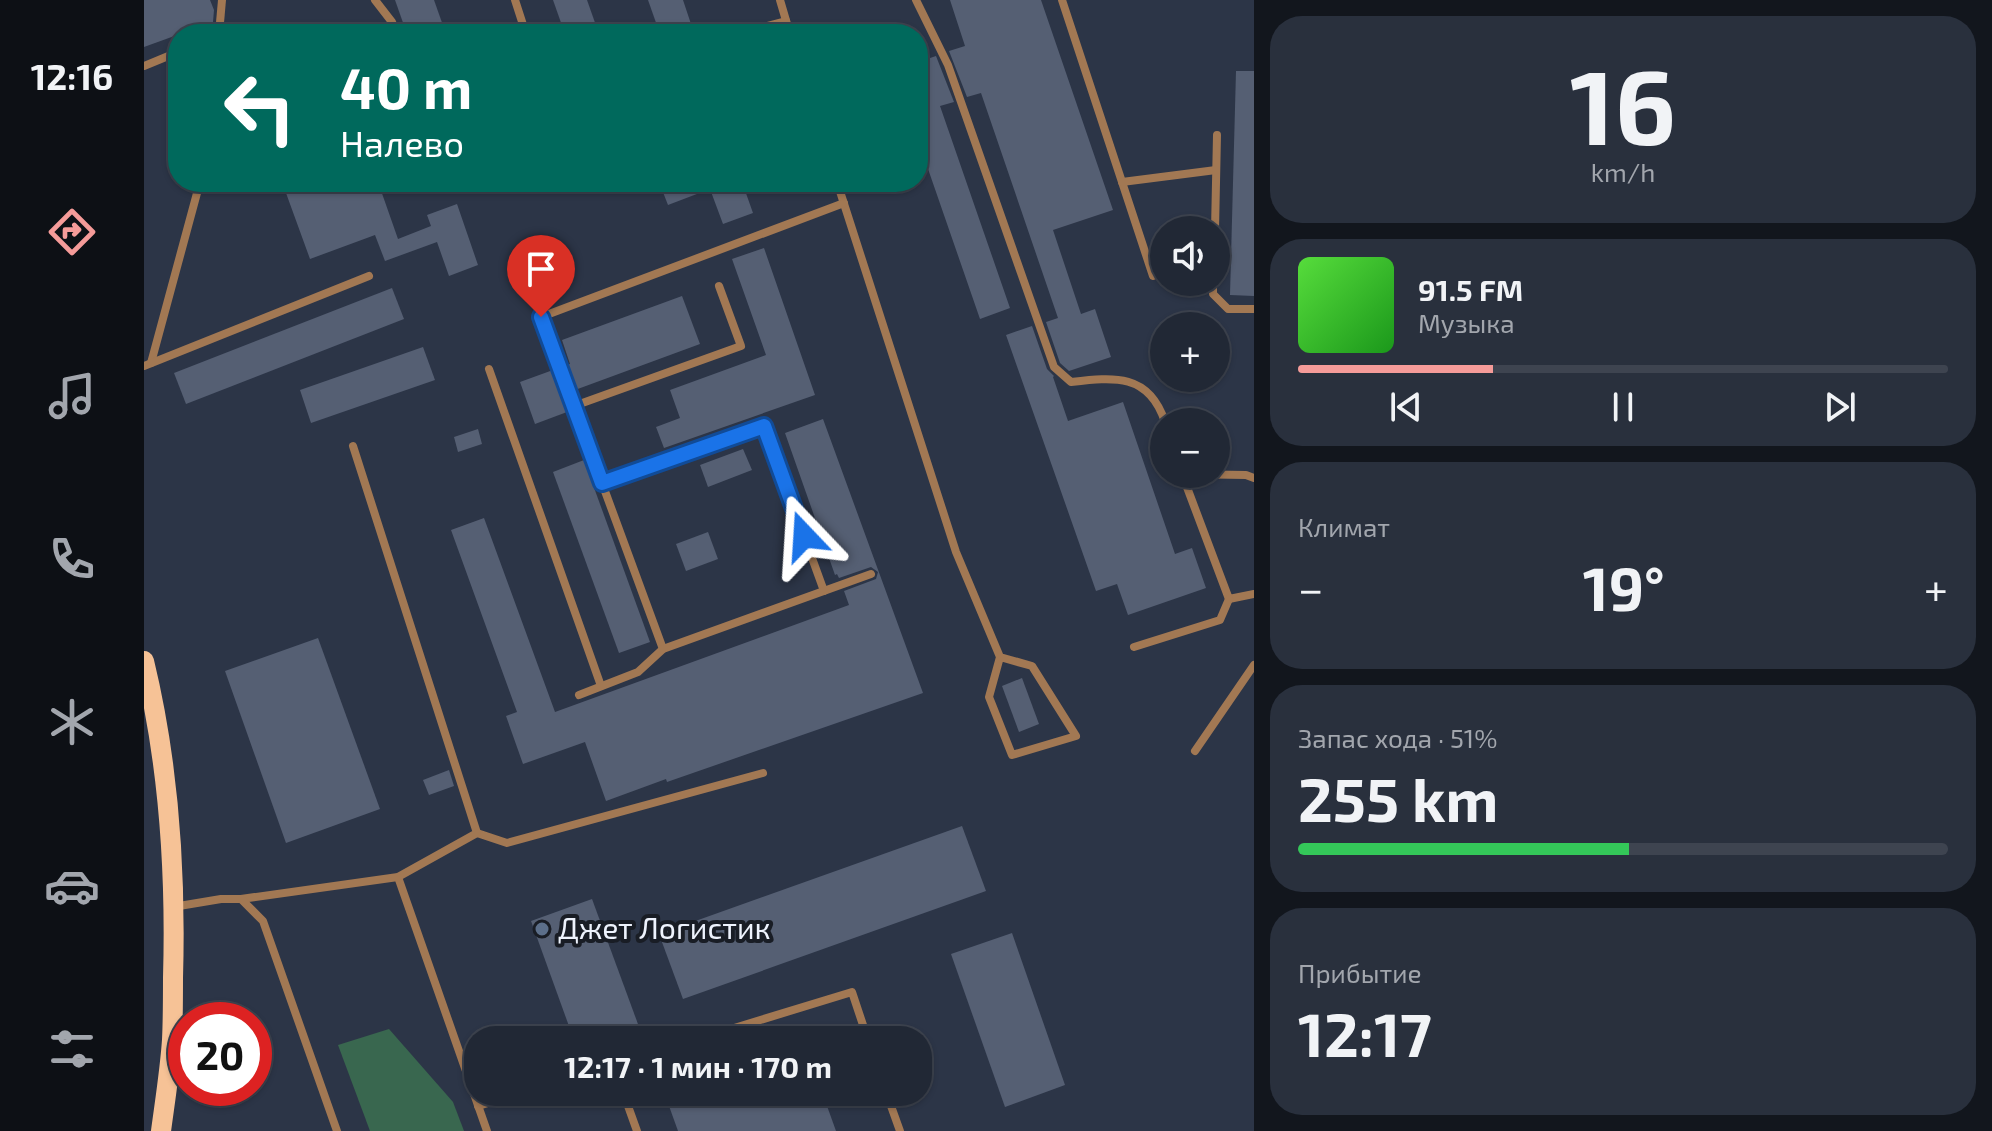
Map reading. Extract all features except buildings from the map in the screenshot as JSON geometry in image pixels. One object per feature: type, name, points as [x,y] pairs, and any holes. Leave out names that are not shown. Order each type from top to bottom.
[{"type":"main road","points":[[144,661],[162,762],[170,835],[173,907],[172,1039],[161,1131]]},
{"type":"lane","points":[[220,24],[222,0]]},
{"type":"lane","points":[[375,0],[393,24]]},
{"type":"lane","points":[[515,0],[523,24]]},
{"type":"lane","points":[[780,0],[787,24]]},
{"type":"lane","points":[[916,0],[928,24]]},
{"type":"lane","points":[[1062,0],[1150,267]]},
{"type":"lane","points":[[775,24],[786,21]]},
{"type":"lane","points":[[928,24],[948,65],[1054,367],[1071,382],[1108,378],[1136,384],[1160,408]]},
{"type":"lane","points":[[144,66],[168,56]]},
{"type":"lane","points":[[1215,216],[1217,135]]},
{"type":"lane","points":[[1122,182],[1216,170]]},
{"type":"lane","points":[[147,365],[197,192]]},
{"type":"lane","points":[[840,192],[956,552],[1000,657],[989,697],[1012,755],[1076,736],[1032,666],[1000,657]]},
{"type":"lane","points":[[663,649],[541,317],[844,203]]},
{"type":"lane","points":[[147,365],[369,276]]},
{"type":"lane","points":[[574,406],[741,346],[719,286]]},
{"type":"lane","points":[[1215,296],[1228,309],[1254,309]]},
{"type":"lane","points":[[489,369],[601,686]]},
{"type":"lane","points":[[602,483],[764,426],[824,591]]},
{"type":"lane","points":[[353,446],[477,833]]},
{"type":"lane","points":[[1230,475],[1254,478]]},
{"type":"lane","points":[[1134,647],[1220,620],[1229,599],[1187,488]]},
{"type":"lane","points":[[579,695],[638,672],[663,649],[871,574]]},
{"type":"lane","points":[[1229,599],[1254,594]]},
{"type":"lane","points":[[1195,751],[1254,665]]},
{"type":"lane","points":[[173,907],[398,877],[477,833],[507,843],[763,773]]},
{"type":"lane","points":[[398,877],[464,1066]]},
{"type":"lane","points":[[241,899],[263,921],[337,1131]]},
{"type":"lane","points":[[741,1026],[852,992],[863,1026]]},
{"type":"lane","points":[[478,1106],[487,1131]]},
{"type":"lane","points":[[628,1106],[637,1131]]},
{"type":"lane","points":[[891,1106],[900,1131]]},
{"type":"green space","points":[[389,1029],[453,1102],[464,1131],[370,1131],[338,1045]]},
{"type":"place","name":"Джет Логистик","points":[[542,929]]},
{"type":"route","points":[[541,317],[602,483],[764,426],[804,536]]}]
